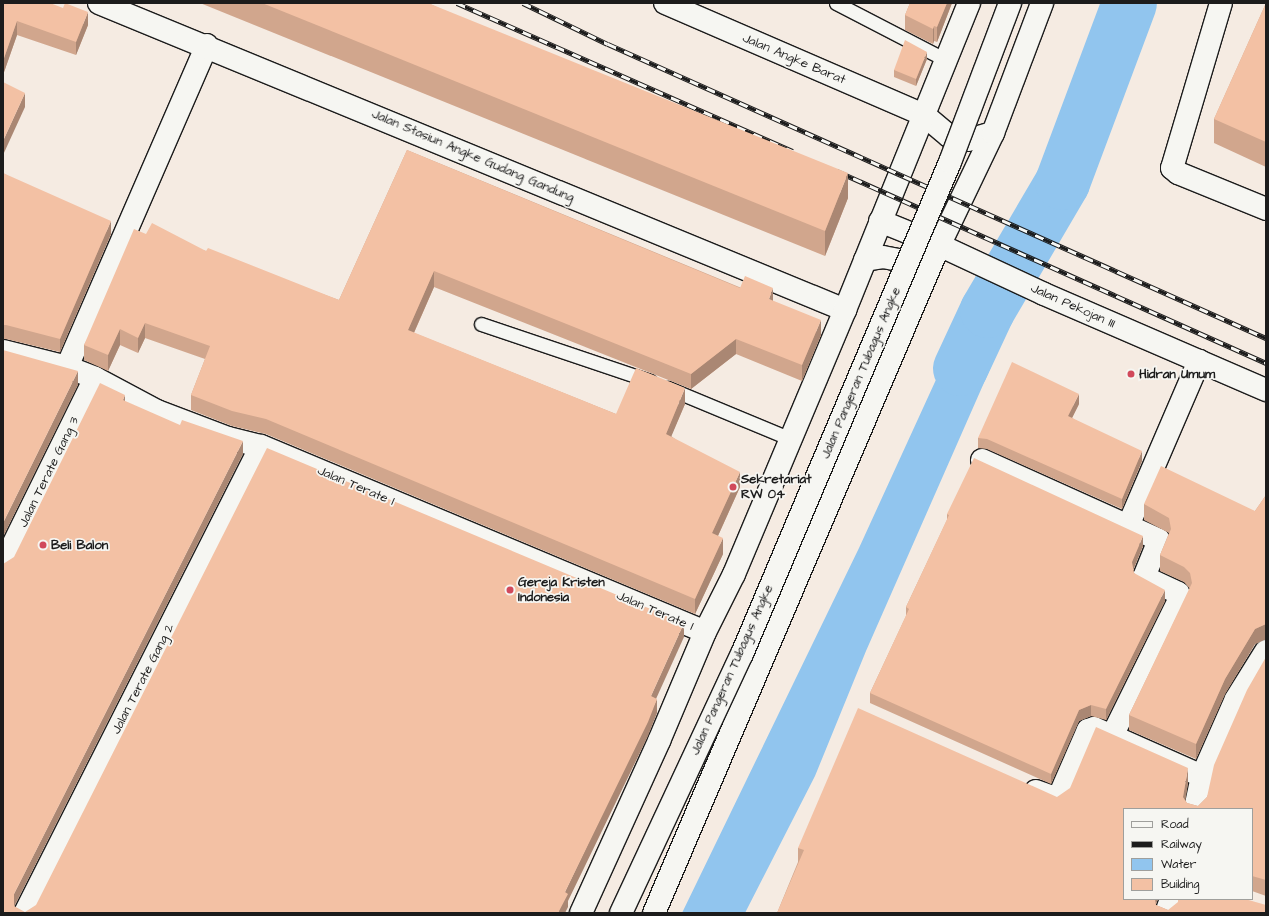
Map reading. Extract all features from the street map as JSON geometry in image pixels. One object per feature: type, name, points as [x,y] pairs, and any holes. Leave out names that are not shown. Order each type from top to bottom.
[{"type":"street","name":"Jalan Stasiun Angke Gudang Gandung","points":[[99,3],[207,45],[845,310]]},
{"type":"street","name":"Jalan Angke Barat","points":[[665,3],[924,115],[949,136],[968,140],[993,133]]},
{"type":"street","points":[[581,913],[705,632],[734,574],[845,310],[969,3]]},
{"type":"street","name":"Jalan Pangeran Tubagus Angke","points":[[621,913],[742,654],[950,162],[1010,3]]},
{"type":"street","name":"Jalan Pangeran Tubagus Angke","points":[[654,913],[939,245],[993,133],[1042,3]]},
{"type":"street","points":[[1221,3],[1172,168],[1178,173],[1266,209]]},
{"type":"street","points":[[67,366],[207,45]]},
{"type":"street","name":"Jalan Pekojan III","points":[[880,222],[939,245],[1044,294],[1266,390]]},
{"type":"street","points":[[865,260],[883,257],[899,260],[914,268],[925,280]]},
{"type":"street","name":"Jalan Terate I","points":[[3,350],[67,366],[95,378],[157,411],[228,438],[261,446],[705,632]]},
{"type":"street","points":[[1128,526],[1199,361]]},
{"type":"street","name":"Jalan Terate Gang 3","points":[[3,565],[95,378]]},
{"type":"street","name":"Jalan Terate Gang 2","points":[[25,913],[261,446]]},
{"type":"street","points":[[982,460],[1159,540],[1144,577],[1178,593],[1180,598],[1112,736]]},
{"type":"street","points":[[1194,808],[1202,776],[1236,699],[1266,651]]},
{"type":"street","points":[[1019,784],[1058,799],[1088,730],[1094,728],[1202,776]]},
{"type":"street","points":[[1166,913],[1171,900]]},
{"type":"lane","points":[[836,3],[946,60]]},
{"type":"lane","points":[[481,324],[636,375],[791,439]]},
{"type":"water","points":[[1104,3],[1149,3],[1090,164],[1051,151]]},
{"type":"water","points":[[974,288],[1016,310],[866,651],[815,776],[745,913],[682,913],[859,548],[945,360]]},
{"type":"building","points":[[3,3],[50,3],[63,8],[65,3],[88,12],[76,42],[17,21],[3,61]]},
{"type":"building","points":[[262,3],[428,3],[848,173],[825,231]]},
{"type":"building","points":[[910,3],[947,3],[937,27],[934,26],[933,29],[905,15]]},
{"type":"building","points":[[1266,3],[1266,142],[1214,119]]},
{"type":"building","points":[[905,40],[927,52],[916,79],[894,70]]},
{"type":"building","points":[[3,82],[25,93],[3,141]]},
{"type":"building","points":[[407,150],[740,288],[745,276],[773,288],[769,299],[821,320],[802,365],[736,339],[691,374],[434,271],[408,330],[616,414],[636,368],[685,388],[666,434],[740,472],[712,533],[723,538],[695,599],[266,419],[232,411],[191,395],[210,346],[145,323],[138,338],[120,329],[108,355],[84,345],[134,229],[146,234],[152,223],[206,251],[208,248],[339,300]]},
{"type":"building","points":[[3,173],[111,221],[60,339],[3,325]]},
{"type":"building","points":[[3,350],[78,371],[3,523]]},
{"type":"building","points":[[1012,362],[1079,394],[1068,416],[1142,451],[1122,499],[987,439],[978,438]]},
{"type":"building","points":[[100,383],[125,395],[123,400],[180,425],[182,420],[243,441],[14,894],[14,906],[25,912],[36,905],[267,448],[684,623],[651,696],[657,699],[648,722],[565,892],[568,894],[558,913],[3,913],[3,564],[14,557]]},
{"type":"building","points":[[974,458],[1143,536],[1132,562],[1134,573],[1165,590],[1106,709],[1091,705],[1079,710],[1051,774],[870,693],[909,609],[906,607],[949,515],[947,514]]},
{"type":"building","points":[[1161,466],[1255,511],[1266,495],[1266,624],[1255,629],[1225,679],[1196,744],[1129,715],[1192,583],[1190,573],[1184,567],[1160,555],[1171,529],[1169,518],[1144,504]]},
{"type":"building","points":[[1266,657],[1266,880],[1253,876],[1253,808],[1123,808],[1123,900],[1155,900],[1156,905],[1168,910],[1178,902],[1178,900],[1248,900],[1266,905],[1266,913],[777,913],[804,850],[798,848],[858,708],[1057,797],[1070,788],[1096,727],[1188,768],[1183,797],[1187,803],[1198,806],[1207,797],[1214,765],[1247,690]]},
{"type":"waterway","points":[[960,368],[987,310],[1062,182],[1129,3]]},
{"type":"railway","points":[[457,3],[793,151]]},
{"type":"railway","points":[[523,3],[608,44],[1266,338]]},
{"type":"railway","points":[[837,171],[1266,363]]},
{"type":"place","name":"Hidran Umum","points":[[1131,374]]},
{"type":"place","name":"Sekretariat RW 04","points":[[733,487]]},
{"type":"place","name":"Beli Balon","points":[[43,545]]},
{"type":"place","name":"Gereja Kristen Indonesia","points":[[510,590]]}]
